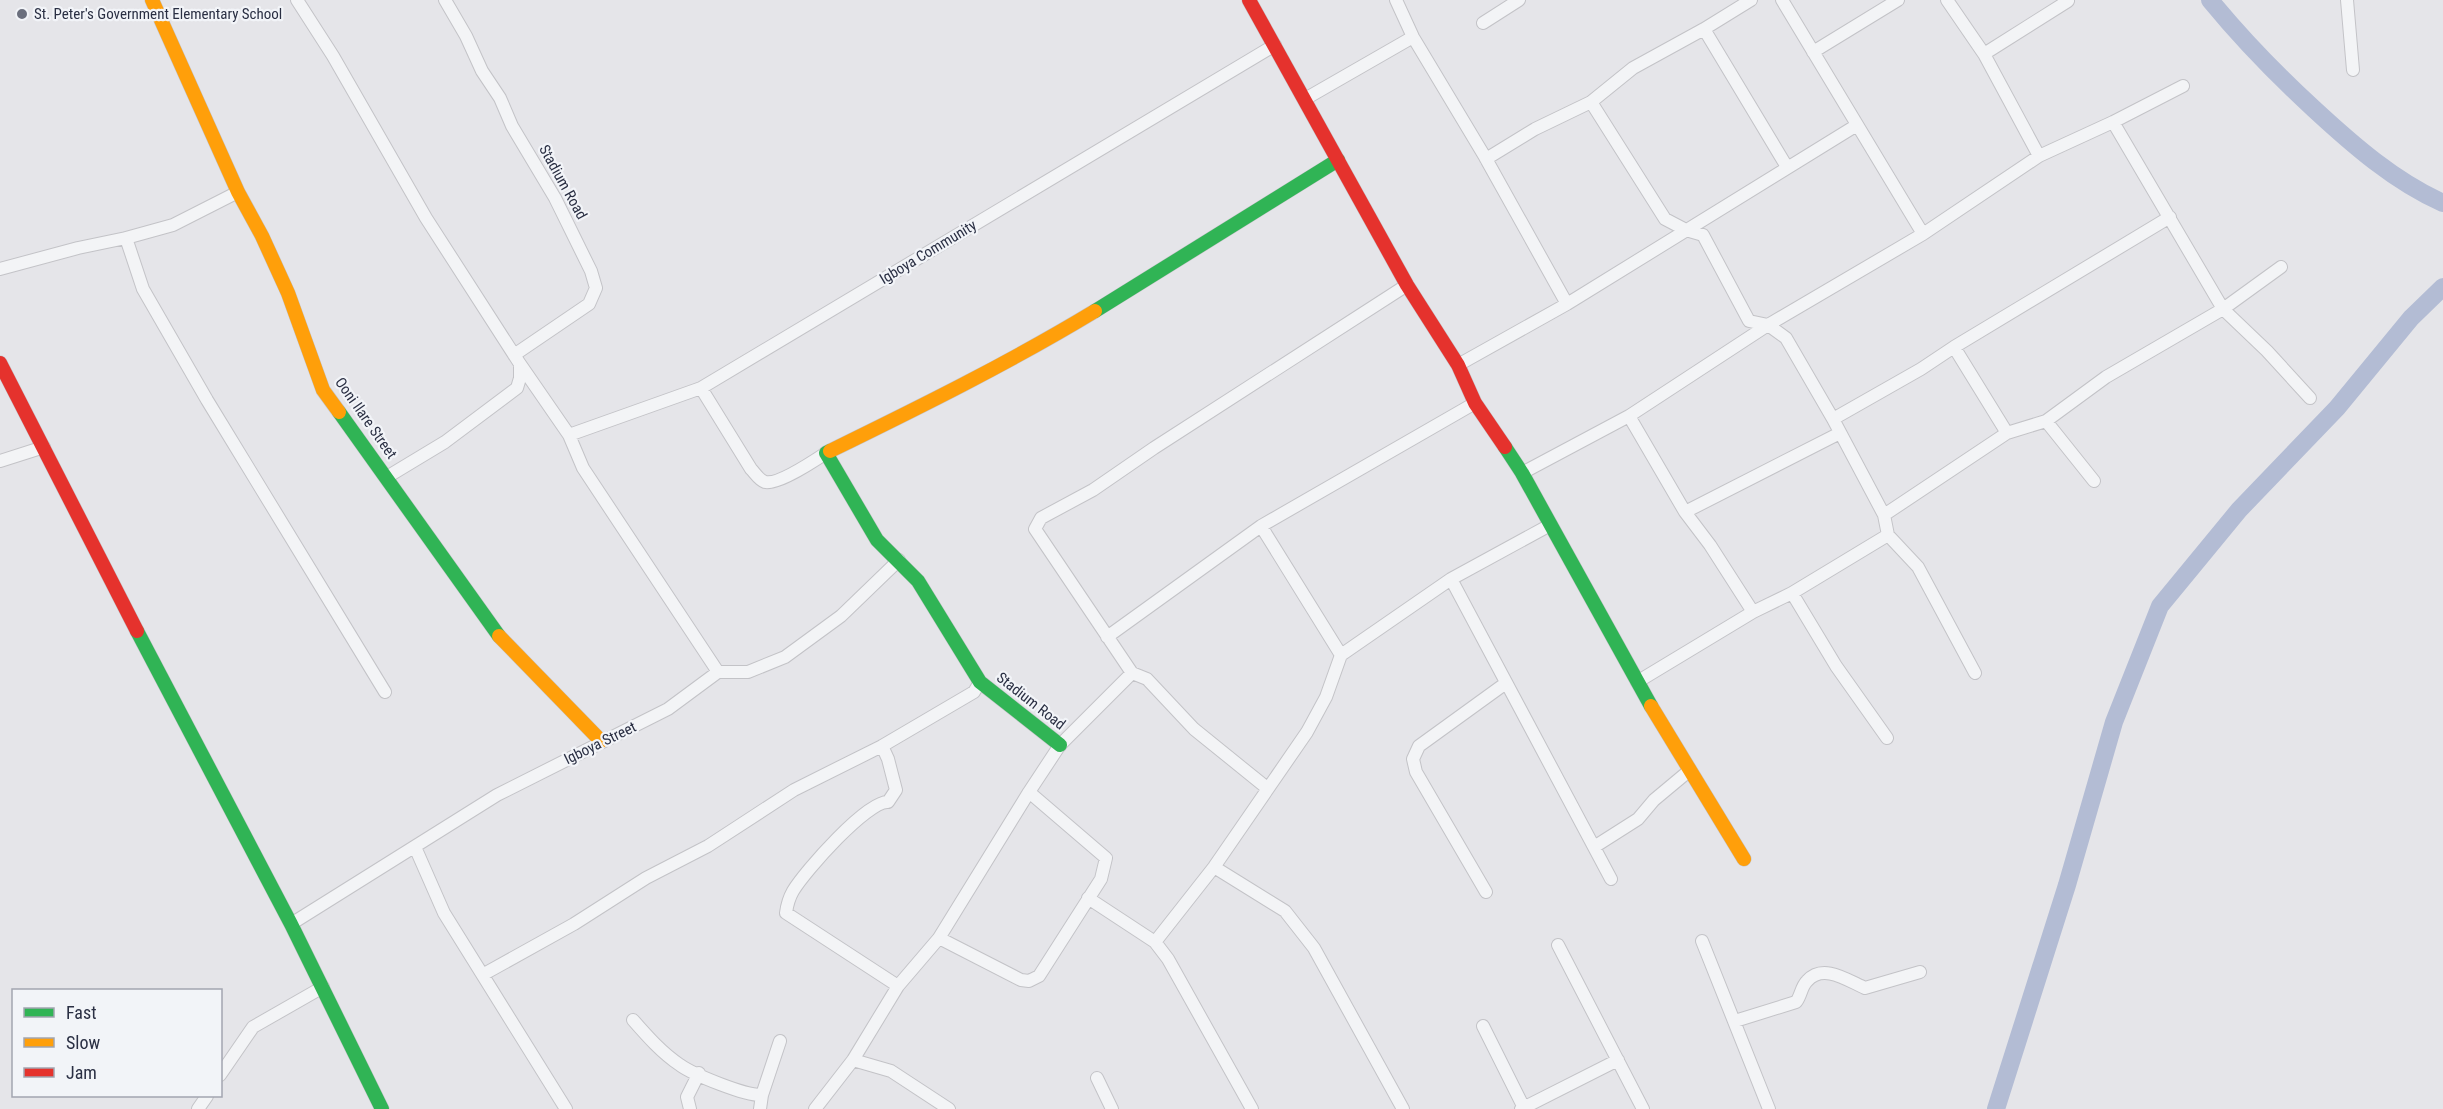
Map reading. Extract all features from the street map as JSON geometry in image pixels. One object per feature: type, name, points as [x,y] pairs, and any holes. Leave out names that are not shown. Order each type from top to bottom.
[{"type":"street","name":"Ooni Ilare Street","points":[[152,0],[238,192],[262,236],[288,293],[323,390],[496,633],[601,741]]},
{"type":"street","points":[[297,0],[333,57],[426,218],[569,435],[583,468],[718,672],[748,672],[785,657],[841,616],[899,560]]},
{"type":"street","name":"Stadium Road","points":[[445,0],[466,36],[482,71],[500,98],[512,126],[555,198],[591,271],[596,288],[589,304],[517,359]]},
{"type":"street","points":[[1249,0],[1407,285],[1458,365],[1475,403],[1522,473],[1637,682],[1744,859]]},
{"type":"street","points":[[1396,0],[1413,37],[1486,159],[1567,304]]},
{"type":"street","points":[[1483,23],[1519,0]]},
{"type":"street","points":[[1486,159],[1535,129],[1591,102],[1633,68],[1751,0]]},
{"type":"street","points":[[1782,0],[1923,234]]},
{"type":"street","points":[[1813,51],[1898,0]]},
{"type":"street","points":[[1947,0],[1984,54],[2039,156]]},
{"type":"street","points":[[2347,0],[2353,70]]},
{"type":"street","points":[[1984,54],[2068,1]]},
{"type":"street","points":[[1704,29],[1787,167]]},
{"type":"street","points":[[1305,99],[1413,37]]},
{"type":"street","name":"Igboya Community","points":[[569,435],[700,388],[1275,45]]},
{"type":"street","points":[[1522,473],[1629,416],[1768,325],[1923,234],[2039,156],[2183,86]]},
{"type":"street","points":[[1591,102],[1665,219],[1703,236],[1749,321],[1768,325],[1786,338],[1833,419],[1884,515],[1888,535],[1918,567],[1975,673]]},
{"type":"street","points":[[2113,122],[2223,309],[2267,351],[2310,398]]},
{"type":"street","points":[[1458,365],[1567,304],[1857,125]]},
{"type":"street","points":[[700,388],[751,469],[765,482],[771,482],[957,389],[1052,337],[1338,160]]},
{"type":"street","points":[[0,269],[180,223],[238,192]]},
{"type":"street","points":[[1833,419],[1921,369],[2170,217]]},
{"type":"street","points":[[126,238],[143,289],[207,400],[385,692]]},
{"type":"street","points":[[1884,515],[2007,433],[2046,422],[2106,377],[2223,309],[2281,267]]},
{"type":"street","points":[[1267,788],[1194,729],[1147,679],[1132,673],[1035,529],[1041,518],[1093,490],[1154,448],[1407,285]]},
{"type":"street","points":[[1954,347],[2007,433]]},
{"type":"street","points":[[387,477],[445,442],[517,388],[520,378],[517,359]]},
{"type":"street","points":[[0,363],[145,647],[291,924],[382,1109]]},
{"type":"street","points":[[1107,637],[1261,526],[1475,403]]},
{"type":"street","points":[[1629,416],[1685,512],[1710,545],[1753,612]]},
{"type":"street","points":[[2046,422],[2094,481]]},
{"type":"street","points":[[1685,512],[1840,433]]},
{"type":"street","points":[[0,461],[44,447]]},
{"type":"street","points":[[484,974],[574,924],[646,878],[708,846],[794,790],[882,746],[974,692],[980,682],[918,581],[877,540],[826,453]]},
{"type":"street","points":[[1155,942],[1214,867],[1307,732],[1326,697],[1341,655],[1451,579],[1550,525]]},
{"type":"street","points":[[1261,526],[1341,655]]},
{"type":"street","points":[[1637,682],[1888,535]]},
{"type":"street","points":[[1451,579],[1611,879]]},
{"type":"street","points":[[1791,593],[1836,666],[1887,738]]},
{"type":"street","name":"Igboya Street","points":[[291,924],[497,795],[668,709],[718,672]]},
{"type":"street","points":[[815,1109],[853,1060],[898,986],[939,938],[1060,745],[1132,673]]},
{"type":"street","name":"Stadium Road","points":[[980,682],[1060,745]]},
{"type":"street","points":[[1486,891],[1416,772],[1413,759],[1419,746],[1506,683]]},
{"type":"street","points":[[882,746],[896,790],[888,802],[883,801],[861,815],[822,856],[794,889],[786,913],[898,986]]},
{"type":"street","points":[[1594,847],[1638,819],[1654,800],[1690,771]]},
{"type":"street","points":[[939,938],[1021,980],[1029,981],[1039,976],[1101,879],[1107,858],[1029,792]]},
{"type":"street","points":[[415,847],[444,913],[566,1109]]},
{"type":"street","points":[[1214,867],[1285,911],[1314,948],[1403,1109]]},
{"type":"street","points":[[1088,898],[1155,942],[1168,959],[1252,1109]]},
{"type":"street","points":[[1702,941],[1769,1109]]},
{"type":"street","points":[[1558,945],[1643,1109]]},
{"type":"street","points":[[1735,1021],[1796,1002],[1800,998],[1805,983],[1813,976],[1832,972],[1865,988],[1920,972]]},
{"type":"street","points":[[222,1072],[253,1027],[323,987]]},
{"type":"street","points":[[633,1020],[654,1043],[680,1065],[733,1089],[762,1095]]},
{"type":"street","points":[[1483,1026],[1523,1108],[1618,1060]]},
{"type":"street","points":[[760,1109],[762,1095],[780,1041]]},
{"type":"street","points":[[853,1060],[891,1071],[949,1109]]},
{"type":"street","points":[[690,1109],[687,1097],[699,1073]]},
{"type":"street","points":[[1097,1078],[1112,1109]]},
{"type":"waterway","points":[[2210,0],[2273,70],[2344,136],[2391,173],[2443,203]]},
{"type":"waterway","points":[[1996,1109],[2067,885],[2114,722],[2160,606],[2239,510],[2337,408],[2411,318],[2443,287]]},
{"type":"traffic: fast","points":[[1095,311],[1338,160]]},
{"type":"traffic: fast","points":[[339,412],[499,636]]},
{"type":"traffic: fast","points":[[1505,447],[1522,473],[1651,706]]},
{"type":"traffic: fast","points":[[830,451],[826,453],[877,540],[918,581],[980,682],[1060,745]]},
{"type":"traffic: fast","points":[[137,631],[291,924],[382,1109]]},
{"type":"traffic: slow","points":[[152,0],[238,192],[262,236],[288,293],[323,390],[339,412]]},
{"type":"traffic: slow","points":[[830,451],[997,367],[1095,311]]},
{"type":"traffic: slow","points":[[499,636],[601,741]]},
{"type":"traffic: slow","points":[[1651,706],[1744,859]]},
{"type":"traffic: jam","points":[[1249,0],[1407,285],[1458,365],[1475,403],[1505,447]]},
{"type":"traffic: jam","points":[[0,363],[137,631]]},
{"type":"place","name":"St. Peter's Government Elementary School","points":[[22,14]]}]
